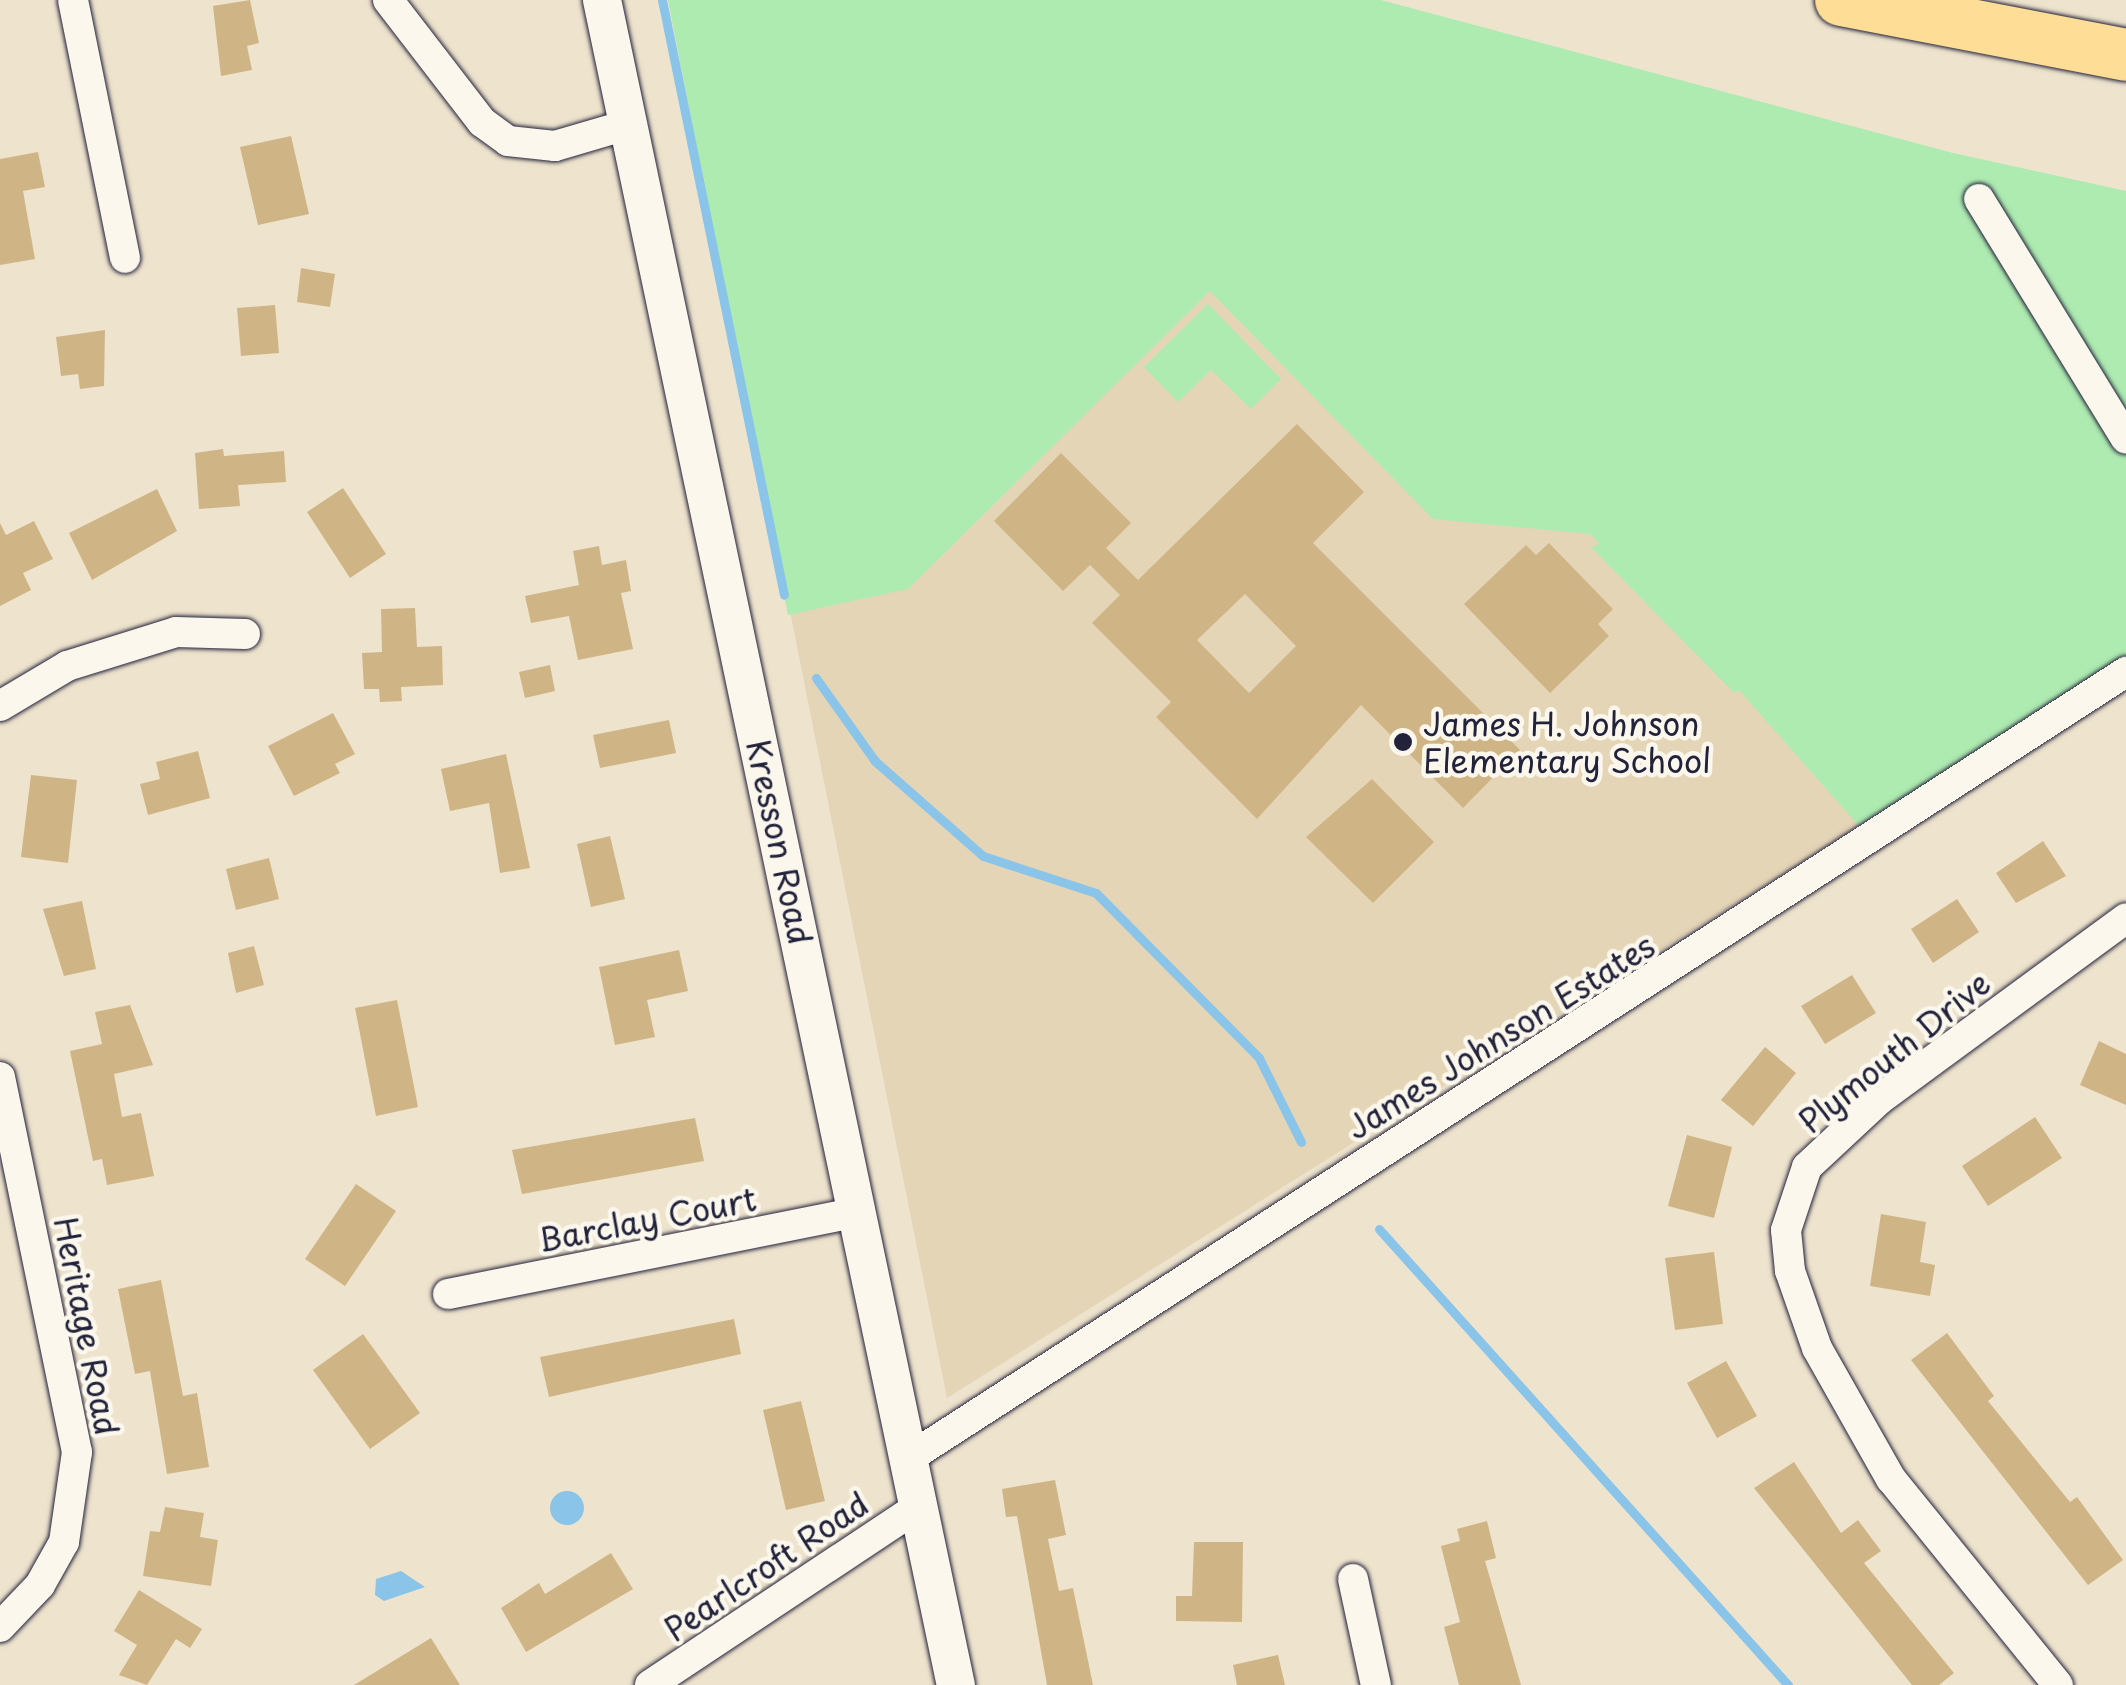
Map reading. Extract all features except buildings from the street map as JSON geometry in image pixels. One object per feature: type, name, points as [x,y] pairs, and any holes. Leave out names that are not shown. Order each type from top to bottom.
[{"type":"highway","points":[[1841,0],[2126,54]]},
{"type":"street","points":[[73,0],[124,258]]},
{"type":"street","points":[[388,0],[482,122],[508,141],[555,146],[628,126]]},
{"type":"street","name":"Kresson Road","points":[[602,0],[860,1212],[956,1685]]},
{"type":"street","points":[[1979,199],[2126,439]]},
{"type":"street","points":[[0,706],[67,666],[176,632],[245,634]]},
{"type":"street","name":"James Johnson Estates","points":[[909,1458],[2126,672]]},
{"type":"street","name":"Plymouth Drive","points":[[2058,1685],[1890,1479],[1817,1348],[1790,1271],[1786,1230],[1807,1166],[1866,1112],[2126,918]]},
{"type":"street","name":"Heritage Road","points":[[0,1077],[77,1452],[64,1542],[40,1586],[0,1628]]},
{"type":"street","name":"Barclay Court","points":[[448,1294],[860,1212]]},
{"type":"street","name":"Pearlcroft Road","points":[[650,1685],[920,1506]]},
{"type":"street","points":[[1353,1579],[1376,1685]]},
{"type":"shaded area","name":"James H. Johnson Elementary School","points":[[668,0],[1381,0],[2126,658],[947,1398]]},
{"type":"green space","points":[[668,0],[1381,0],[1953,153],[2126,191],[2126,658],[1859,826],[1739,690],[1734,693],[1591,547],[1600,544],[1590,534],[1433,519],[1210,291],[908,589],[788,615]]},
{"type":"green space","points":[[1208,304],[1281,379],[1251,409],[1211,370],[1178,402],[1144,367]]},
{"type":"water","points":[[567,1491],[579,1496],[584,1508],[579,1520],[567,1525],[555,1520],[550,1508],[555,1496]]},
{"type":"water","points":[[401,1571],[425,1587],[384,1601],[375,1595],[376,1579]]},
{"type":"waterway","points":[[662,0],[784,595]]},
{"type":"waterway","points":[[816,678],[875,761],[983,856],[1096,893],[1259,1058],[1301,1142]]},
{"type":"waterway","points":[[1379,1229],[1788,1685]]},
{"type":"place","name":"James H. Johnson Elementary School","points":[[1403,742]]}]
